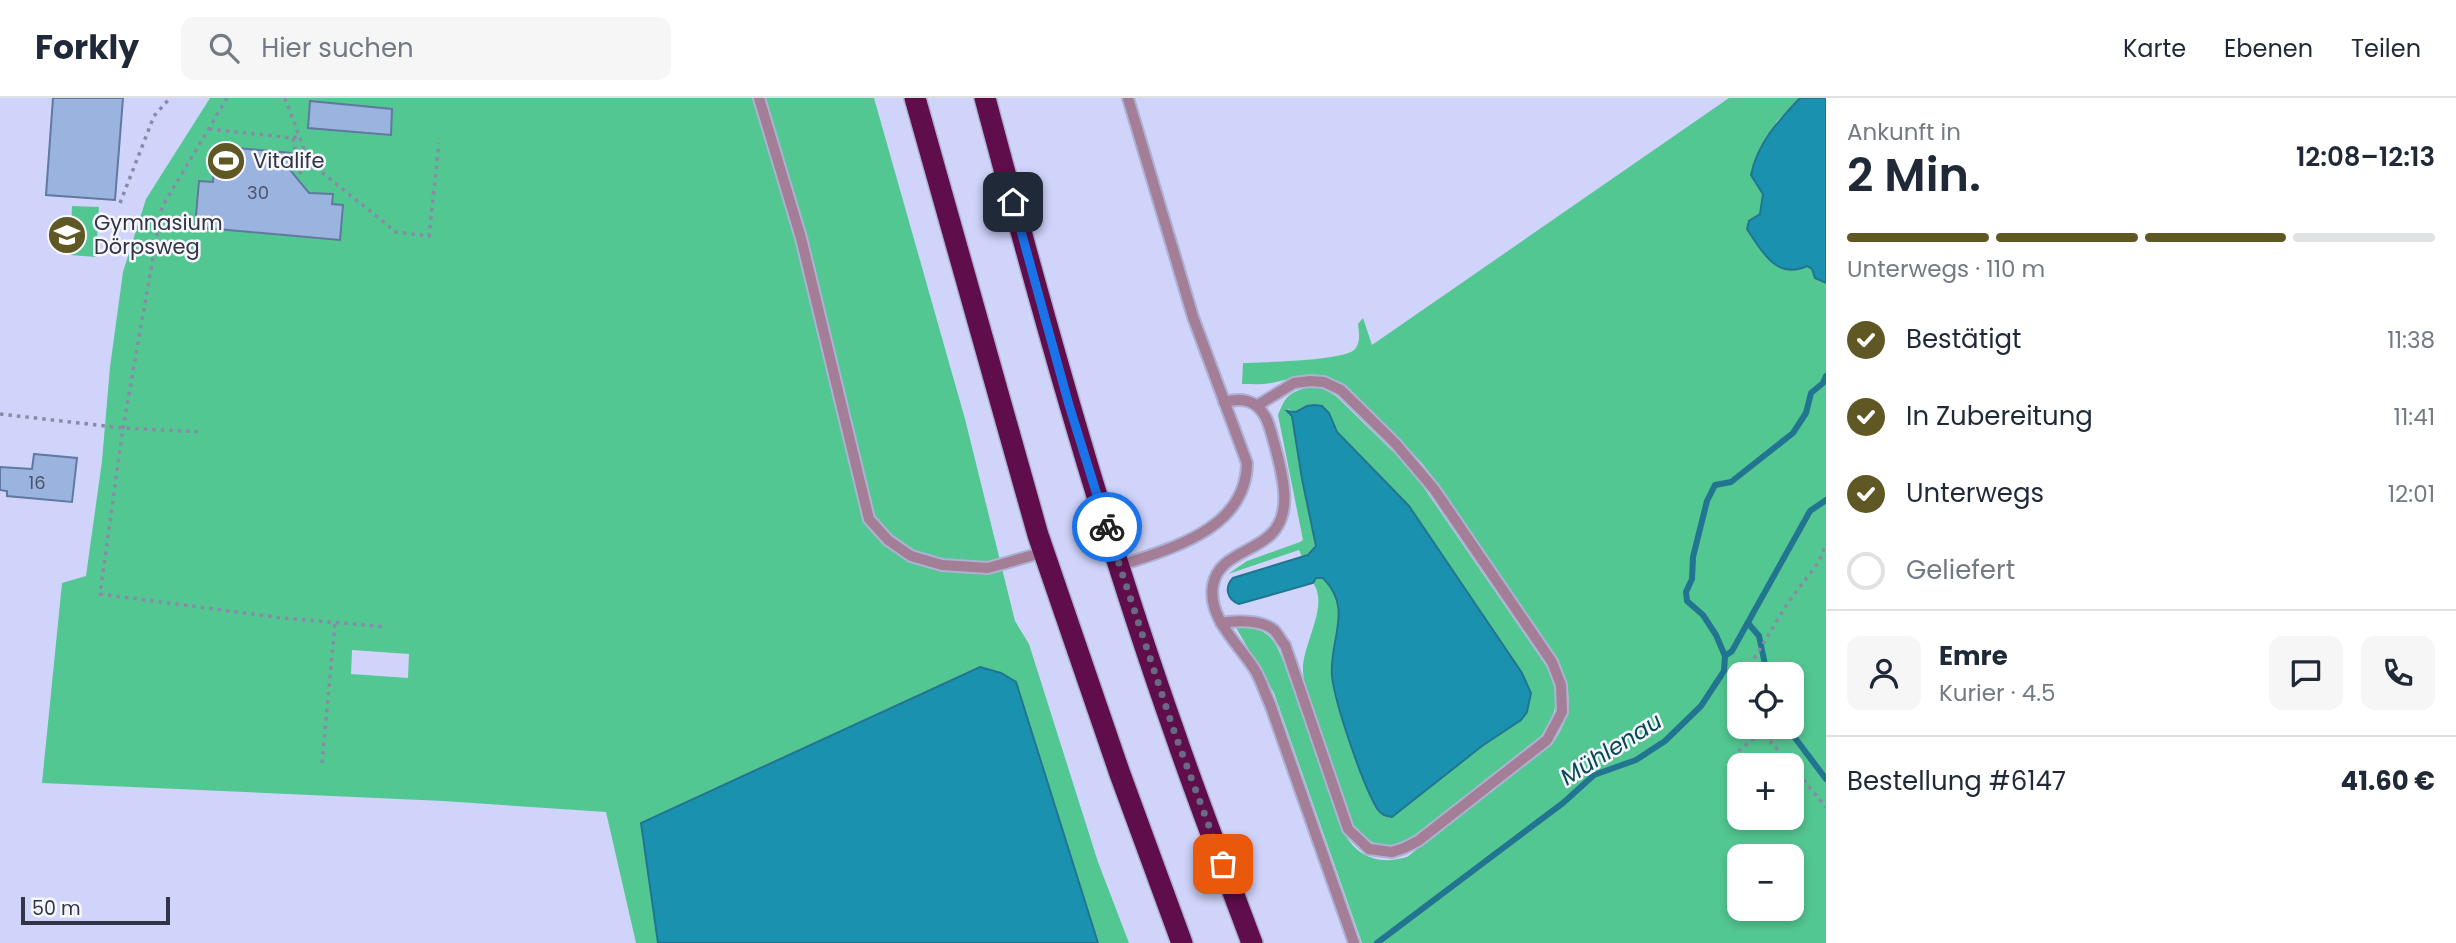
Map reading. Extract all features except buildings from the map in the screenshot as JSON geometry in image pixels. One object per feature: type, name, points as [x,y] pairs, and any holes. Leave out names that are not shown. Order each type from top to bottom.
[{"type":"highway","points":[[915,98],[1044,552],[1120,775],[1182,943]]},
{"type":"highway","points":[[985,98],[1069,405],[1119,566],[1175,734],[1252,943]]},
{"type":"lane","points":[[759,98],[801,238],[869,519],[888,540],[911,556],[942,565],[988,568],[1044,552]]},
{"type":"lane","points":[[1119,566],[1187,542],[1227,516],[1247,477],[1247,463],[1193,317],[1129,98]]},
{"type":"lane","points":[[1221,623],[1234,621],[1272,628],[1280,639],[1291,660],[1348,829],[1369,849],[1392,852],[1418,841],[1548,740],[1562,712],[1561,685],[1552,662],[1434,489],[1395,443],[1341,390],[1329,384],[1310,381],[1294,383],[1258,405]]},
{"type":"lane","points":[[1224,402],[1235,399],[1249,401],[1258,405],[1267,419],[1282,472],[1285,500],[1279,523],[1269,537],[1233,557],[1221,568],[1213,584],[1214,605],[1221,623],[1255,671],[1270,704],[1353,943]]},
{"type":"path","points":[[120,202],[154,116],[170,98]]},
{"type":"path","points":[[227,98],[162,207],[123,428],[100,594],[284,618],[387,627]]},
{"type":"path","points":[[285,98],[296,137],[295,166],[303,177]]},
{"type":"path","points":[[209,129],[296,137]]},
{"type":"path","points":[[296,137],[309,162],[396,232],[429,236],[439,143]]},
{"type":"path","points":[[0,414],[123,428],[203,432]]},
{"type":"path","points":[[1752,662],[1787,604],[1818,562],[1826,544]]},
{"type":"path","points":[[322,763],[335,623]]},
{"type":"path","points":[[1738,751],[1754,739]]},
{"type":"path","points":[[1769,739],[1780,753]]},
{"type":"path","points":[[1804,781],[1826,807]]},
{"type":"green space","points":[[210,98],[874,98],[965,419],[1015,621],[1029,644],[1098,862],[1129,943],[1098,943],[1016,682],[641,823],[658,943],[636,943],[606,812],[443,801],[42,783],[62,583],[86,576],[123,272],[146,199]],"holes":[[[352,650],[409,654],[408,678],[351,674]]]},
{"type":"green space","points":[[1729,98],[1800,98],[1777,121],[1751,175],[1763,194],[1760,214],[1749,221],[1812,269],[1815,278],[1826,283],[1826,943],[1362,943],[1274,693],[1235,626],[1261,631],[1276,645],[1344,833],[1363,854],[1379,860],[1407,857],[1552,744],[1564,723],[1568,702],[1566,680],[1555,658],[1439,485],[1421,462],[1346,386],[1329,378],[1312,376],[1268,384],[1242,384],[1243,363],[1318,359],[1354,350],[1359,341],[1358,324],[1363,318],[1372,345]]},
{"type":"green space","points":[[72,206],[99,207],[96,257],[70,255]]},
{"type":"green space","points":[[1309,387],[1320,387],[1336,396],[1411,469],[1549,670],[1555,689],[1554,712],[1541,736],[1414,837],[1396,844],[1375,843],[1354,827],[1307,692],[1303,672],[1306,650],[1317,614],[1317,592],[1313,583],[1316,578],[1323,578],[1331,587],[1338,604],[1332,663],[1336,697],[1482,746],[1521,720],[1522,673],[1409,506],[1337,432],[1329,413],[1302,408],[1296,412],[1288,409],[1292,416],[1302,479],[1316,540],[1313,552],[1302,557],[1299,550],[1228,574],[1247,561],[1303,540],[1278,415],[1289,396]]},
{"type":"water","points":[[1800,98],[1826,98],[1826,283],[1815,278],[1812,269],[1807,266],[1796,269],[1779,267],[1765,255],[1747,229],[1749,221],[1760,214],[1763,194],[1751,175],[1758,153],[1776,124]]},
{"type":"water","points":[[1314,405],[1322,406],[1329,413],[1337,432],[1409,506],[1522,673],[1531,693],[1527,712],[1521,720],[1482,746],[1392,817],[1380,812],[1372,798],[1338,705],[1332,662],[1339,613],[1332,590],[1323,578],[1316,578],[1313,583],[1239,604],[1232,600],[1228,593],[1228,585],[1233,578],[1308,555],[1316,546],[1292,416],[1287,411],[1296,412]]},
{"type":"water","points":[[980,667],[1001,673],[1016,682],[1098,943],[658,943],[641,823]]},
{"type":"waterway","points":[[1725,656],[1703,615],[1687,601],[1686,592],[1692,579],[1693,557],[1707,501],[1715,485],[1731,482],[1793,433],[1806,413],[1811,393],[1823,383],[1826,376]]},
{"type":"waterway","name":"Mühlenau","points":[[1377,943],[1563,803],[1594,775],[1636,760],[1665,741],[1701,706],[1724,671],[1725,656],[1732,651],[1810,511],[1826,500]]},
{"type":"waterway","points":[[1748,623],[1759,636],[1764,662]]},
{"type":"waterway","points":[[1796,739],[1826,779]]},
{"type":"way so far","points":[[1107,527],[1175,734],[1223,864]]},
{"type":"place","name":"Vitalife","points":[[226,161]]},
{"type":"place","name":"Gymnasium Dörpsweg","points":[[67,235]]},
{"type":"route","points":[[1013,202],[1069,405],[1107,527]]}]
